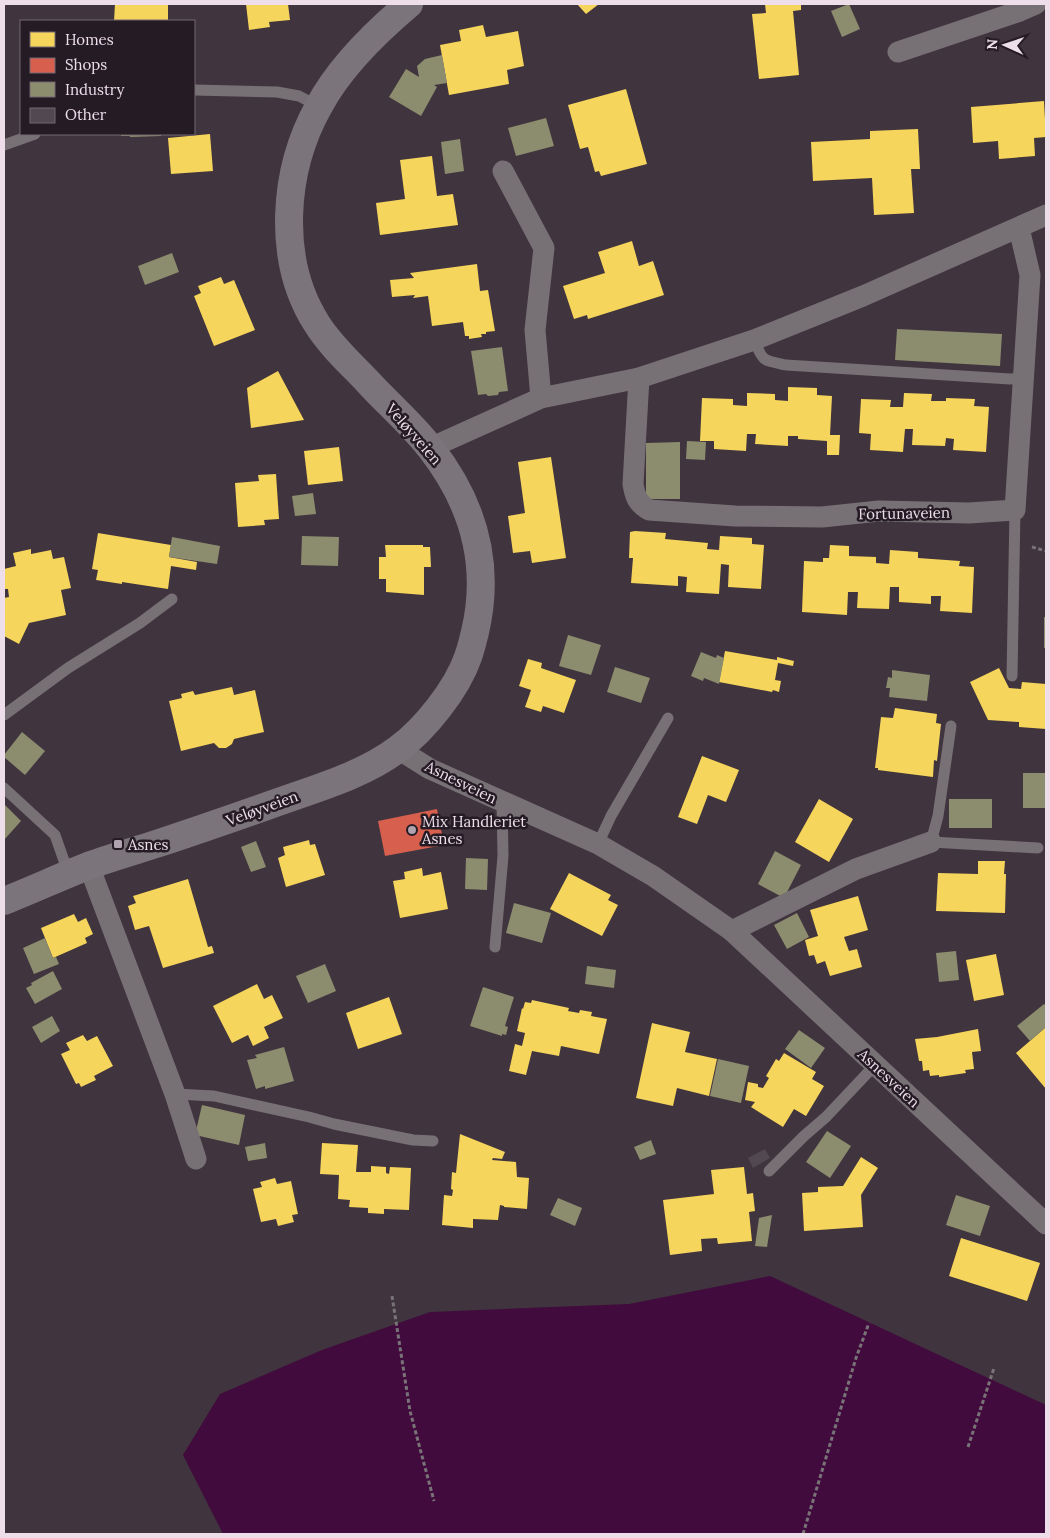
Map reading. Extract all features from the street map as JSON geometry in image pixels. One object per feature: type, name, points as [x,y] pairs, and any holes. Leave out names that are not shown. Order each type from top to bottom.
[{"type":"main road","name":"Veløyveien","points":[[4,901],[79,870],[210,826],[370,767],[398,749],[423,726],[448,695],[468,659],[477,621],[482,570],[474,529],[456,488],[430,448],[346,360],[317,325],[300,290],[292,256],[290,218],[292,181],[302,145],[318,106],[335,81],[380,29],[409,4]]},
{"type":"street","points":[[898,52],[1036,4]]},
{"type":"street","points":[[503,171],[544,248],[534,330],[541,398]]},
{"type":"street","points":[[430,448],[541,398],[638,378],[754,340],[863,296],[1046,216]]},
{"type":"street","points":[[1015,510],[1030,275],[1019,228]]},
{"type":"street","name":"Fortunaveien","points":[[638,378],[633,484],[635,496],[642,506],[649,510],[735,516],[822,517],[879,512],[970,513],[1015,510]]},
{"type":"street","name":"Asnesveien","points":[[398,749],[430,769],[598,844],[653,876],[732,931],[1046,1224]]},
{"type":"street","points":[[732,931],[856,870],[930,842]]},
{"type":"street","points":[[79,870],[175,1094],[196,1159]]},
{"type":"lane","points":[[195,90],[277,92],[299,96],[318,106]]},
{"type":"lane","points":[[4,145],[32,135]]},
{"type":"lane","points":[[754,340],[761,356],[767,361],[786,365],[1010,379],[1024,378]]},
{"type":"lane","points":[[1012,676],[1015,510]]},
{"type":"lane","points":[[4,715],[68,668],[140,623],[172,599]]},
{"type":"lane","points":[[598,844],[611,816],[668,718]]},
{"type":"lane","points":[[951,726],[938,816],[930,842],[1038,848]]},
{"type":"lane","points":[[4,788],[55,835],[79,870]]},
{"type":"lane","points":[[495,947],[503,856],[502,802]]},
{"type":"lane","points":[[769,1171],[826,1117],[875,1065]]},
{"type":"lane","points":[[175,1094],[214,1096],[334,1124],[413,1140],[433,1141]]},
{"type":"path","points":[[392,1296],[410,1411],[434,1501]]},
{"type":"path","points":[[803,1534],[856,1358],[869,1323]]},
{"type":"path","points":[[968,1447],[994,1368]]},
{"type":"shaded area","points":[[770,1276],[1046,1405],[1046,1534],[223,1534],[183,1455],[220,1394],[322,1350],[430,1312],[629,1304]]},
{"type":"building: Homes","points":[[115,4],[168,4],[168,20],[114,20]]},
{"type":"building: Homes","points":[[246,4],[288,4],[290,20],[269,22],[270,27],[249,30]]},
{"type":"building: Homes","points":[[577,4],[599,4],[586,14]]},
{"type":"building: Homes","points":[[765,4],[801,4],[801,10],[793,11],[799,75],[759,79],[752,14],[766,13]]},
{"type":"building: Homes","points":[[483,25],[486,37],[518,31],[524,66],[507,70],[509,84],[449,95],[440,45],[461,41],[459,30]]},
{"type":"building: Homes","points":[[626,89],[647,164],[601,176],[599,171],[595,172],[588,147],[580,149],[568,105]]},
{"type":"building: Homes","points":[[1044,101],[1046,137],[1034,138],[1035,156],[999,159],[998,141],[973,143],[971,107]]},
{"type":"building: Homes","points":[[918,129],[920,169],[911,169],[914,213],[874,215],[872,178],[813,181],[811,142],[870,139],[870,131]]},
{"type":"building: Homes","points":[[210,134],[213,171],[171,174],[168,138]]},
{"type":"building: Homes","points":[[432,156],[437,196],[453,194],[458,225],[380,235],[376,203],[405,199],[400,160]]},
{"type":"building: Homes","points":[[632,241],[639,266],[653,261],[664,295],[588,319],[587,315],[574,319],[563,286],[605,273],[598,252]]},
{"type":"building: Homes","points":[[477,264],[480,291],[488,290],[495,331],[481,334],[482,337],[469,339],[469,336],[465,336],[463,322],[432,326],[428,296],[413,298],[415,295],[392,297],[390,280],[414,278],[410,273]]},
{"type":"building: Homes","points":[[221,277],[224,284],[234,280],[255,330],[214,346],[194,296],[201,293],[198,286]]},
{"type":"building: Homes","points":[[278,371],[304,420],[251,428],[247,388]]},
{"type":"building: Homes","points":[[788,387],[817,388],[817,395],[832,396],[830,435],[840,435],[839,455],[827,455],[827,441],[798,439],[798,436],[788,436],[788,446],[755,444],[756,434],[747,434],[746,451],[714,449],[714,441],[700,441],[702,398],[733,399],[733,405],[747,406],[747,393],[775,394],[775,400],[788,401]]},
{"type":"building: Homes","points":[[904,393],[932,394],[931,401],[946,401],[946,398],[975,399],[974,406],[989,407],[986,452],[953,450],[954,439],[946,438],[945,446],[912,445],[913,429],[905,429],[903,452],[870,450],[871,434],[859,433],[861,399],[891,400],[890,407],[903,407]]},
{"type":"building: Homes","points":[[339,447],[343,481],[308,485],[304,451]]},
{"type":"building: Homes","points":[[551,457],[566,558],[532,563],[530,551],[513,553],[508,516],[525,513],[518,462]]},
{"type":"building: Homes","points":[[276,474],[279,519],[264,520],[265,525],[238,527],[235,483],[259,481],[258,475]]},
{"type":"building: Homes","points":[[630,532],[666,533],[665,539],[708,543],[707,549],[719,550],[720,536],[752,538],[752,544],[764,545],[761,589],[728,587],[729,565],[721,564],[719,594],[686,592],[687,577],[678,576],[678,586],[631,583],[633,558],[629,558]]},
{"type":"building: Homes","points":[[98,533],[171,545],[169,557],[197,562],[196,570],[171,566],[168,589],[96,580],[98,570],[92,569]]},
{"type":"building: Homes","points":[[385,545],[423,545],[423,547],[430,547],[431,567],[424,567],[424,595],[386,592],[386,579],[379,579],[379,557],[386,557]]},
{"type":"building: Homes","points":[[830,545],[849,546],[849,556],[876,557],[876,563],[889,564],[890,550],[918,552],[918,558],[960,561],[959,566],[974,567],[972,613],[940,611],[941,596],[931,596],[931,604],[899,602],[899,587],[890,587],[889,609],[857,608],[858,592],[848,592],[847,615],[802,612],[804,561],[823,562],[823,558],[829,558]]},
{"type":"building: Homes","points":[[31,549],[31,554],[51,550],[53,559],[64,557],[71,588],[61,590],[66,615],[29,623],[19,644],[4,636],[4,598],[9,597],[8,589],[5,589],[4,585],[4,569],[16,566],[13,553]]},
{"type":"building: Homes","points":[[725,651],[777,660],[777,657],[794,661],[793,666],[778,663],[775,680],[781,681],[779,692],[773,690],[772,692],[719,682]]},
{"type":"building: Homes","points":[[528,659],[542,663],[541,668],[576,680],[564,713],[543,706],[541,712],[525,707],[531,690],[519,686]]},
{"type":"building: Homes","points":[[999,668],[1009,688],[1021,689],[1022,682],[1046,684],[1046,729],[1019,727],[1019,722],[988,720],[970,682]]},
{"type":"building: Homes","points":[[232,687],[234,695],[255,690],[264,732],[234,739],[232,744],[226,748],[219,748],[214,743],[181,751],[169,701],[182,698],[181,694],[193,691],[195,695]]},
{"type":"building: Homes","points":[[895,708],[937,714],[936,723],[941,724],[937,761],[934,760],[933,777],[878,770],[878,768],[875,768],[881,717],[893,718]]},
{"type":"building: Homes","points":[[702,756],[739,770],[726,802],[708,795],[697,824],[678,817]]},
{"type":"building: Homes","points":[[819,799],[853,819],[829,862],[795,842]]},
{"type":"building: Homes","points":[[309,840],[310,845],[315,844],[325,875],[286,887],[278,858],[285,855],[283,847]]},
{"type":"building: Homes","points":[[978,861],[1005,861],[1005,913],[936,911],[938,873],[978,874]]},
{"type":"building: Homes","points":[[422,868],[423,876],[441,872],[448,909],[400,918],[393,881],[405,879],[404,872]]},
{"type":"building: Homes","points":[[569,873],[611,895],[608,900],[618,905],[602,936],[550,909]]},
{"type":"building: Homes","points":[[188,879],[208,947],[212,946],[214,953],[163,968],[149,926],[135,930],[128,906],[136,903],[133,896]]},
{"type":"building: Homes","points":[[858,896],[868,930],[844,937],[849,951],[857,949],[862,967],[830,976],[825,961],[817,964],[814,955],[809,956],[805,940],[818,936],[810,910]]},
{"type":"building: Homes","points":[[74,914],[78,922],[86,918],[93,934],[85,938],[87,943],[53,958],[41,928]]},
{"type":"building: Homes","points":[[996,954],[1004,995],[974,1001],[966,960]]},
{"type":"building: Homes","points":[[257,984],[264,999],[272,995],[283,1018],[264,1027],[269,1038],[253,1046],[248,1035],[232,1043],[213,1006]]},
{"type":"building: Homes","points":[[389,997],[402,1034],[358,1049],[346,1013]]},
{"type":"building: Homes","points":[[532,1000],[569,1008],[568,1011],[579,1013],[580,1010],[592,1012],[591,1016],[607,1019],[599,1054],[561,1046],[559,1056],[532,1051],[526,1075],[509,1071],[515,1044],[522,1046],[525,1033],[517,1031],[522,1008],[525,1002],[531,1003]]},
{"type":"building: Homes","points":[[652,1023],[690,1032],[685,1052],[717,1059],[709,1096],[677,1088],[673,1106],[636,1098]]},
{"type":"building: Homes","points":[[1046,1027],[1046,1089],[1016,1053]]},
{"type":"building: Homes","points":[[978,1029],[981,1051],[972,1052],[974,1069],[965,1070],[966,1073],[939,1077],[939,1075],[930,1076],[929,1070],[923,1071],[915,1039]]},
{"type":"building: Homes","points":[[83,1035],[87,1041],[97,1036],[113,1066],[94,1076],[96,1080],[81,1087],[79,1083],[76,1084],[61,1054],[70,1050],[66,1043]]},
{"type":"building: Homes","points":[[784,1053],[816,1072],[812,1079],[824,1086],[806,1116],[794,1109],[783,1127],[751,1107],[755,1102],[745,1100],[748,1082],[758,1084],[758,1087],[763,1088],[769,1078],[766,1076],[776,1059],[779,1061]]},
{"type":"building: Homes","points":[[460,1134],[505,1152],[502,1159],[493,1158],[492,1160],[516,1162],[517,1177],[529,1178],[527,1209],[500,1205],[498,1220],[473,1219],[473,1228],[442,1225],[444,1195],[452,1196],[452,1172],[456,1173]]},
{"type":"building: Homes","points":[[322,1143],[358,1145],[356,1172],[371,1172],[371,1166],[386,1167],[386,1173],[389,1174],[390,1167],[411,1168],[409,1210],[384,1209],[384,1214],[368,1213],[368,1208],[349,1207],[350,1200],[338,1199],[339,1175],[320,1174]]},
{"type":"building: Homes","points":[[861,1157],[878,1168],[861,1195],[863,1227],[804,1231],[802,1193],[818,1192],[818,1187],[843,1186]]},
{"type":"building: Homes","points":[[744,1167],[747,1194],[753,1193],[755,1211],[749,1212],[752,1241],[718,1244],[717,1238],[701,1239],[702,1251],[670,1255],[663,1200],[714,1194],[711,1170]]},
{"type":"building: Homes","points":[[275,1178],[277,1184],[291,1181],[298,1214],[292,1215],[294,1222],[278,1226],[276,1219],[261,1222],[253,1189],[262,1187],[260,1182]]},
{"type":"building: Homes","points":[[961,1238],[1040,1263],[1027,1301],[949,1276]]},
{"type":"building: Shops","points":[[437,809],[444,845],[385,856],[378,821]]},
{"type":"building: Industry","points":[[849,4],[860,29],[842,37],[831,11]]},
{"type":"building: Industry","points":[[442,55],[447,83],[434,85],[437,87],[421,116],[389,97],[406,69],[419,77],[417,66],[425,59]]},
{"type":"building: Industry","points":[[546,118],[554,146],[516,156],[508,128]]},
{"type":"building: Industry","points":[[121,135],[161,135],[130,137]]},
{"type":"building: Industry","points":[[460,139],[464,171],[445,174],[441,142]]},
{"type":"building: Industry","points":[[172,253],[179,272],[145,285],[138,266]]},
{"type":"building: Industry","points":[[897,329],[1002,334],[1000,366],[895,360]]},
{"type":"building: Industry","points":[[502,347],[508,391],[499,392],[498,395],[478,395],[471,351]]},
{"type":"building: Industry","points":[[687,441],[706,442],[705,460],[686,459]]},
{"type":"building: Industry","points":[[680,442],[680,499],[646,499],[646,443]]},
{"type":"building: Industry","points":[[313,493],[316,514],[295,516],[292,496]]},
{"type":"building: Industry","points":[[302,536],[339,537],[338,566],[301,565]]},
{"type":"building: Industry","points":[[172,537],[220,546],[217,564],[169,557]]},
{"type":"building: Industry","points":[[1044,617],[1046,617],[1046,648],[1044,648]]},
{"type":"building: Industry","points":[[568,635],[601,645],[591,675],[559,666]]},
{"type":"building: Industry","points":[[701,652],[716,658],[717,655],[724,658],[719,684],[704,678],[703,681],[691,676]]},
{"type":"building: Industry","points":[[615,667],[650,678],[641,703],[607,692]]},
{"type":"building: Industry","points":[[892,670],[930,675],[927,701],[889,697],[890,688],[886,688],[888,677],[892,678]]},
{"type":"building: Industry","points":[[22,732],[45,751],[25,775],[4,757]]},
{"type":"building: Industry","points":[[1023,773],[1046,773],[1046,808],[1023,808]]},
{"type":"building: Industry","points":[[949,799],[992,799],[992,828],[949,828]]},
{"type":"building: Industry","points":[[4,804],[21,821],[4,840]]},
{"type":"building: Industry","points":[[256,841],[266,867],[251,872],[241,847]]},
{"type":"building: Industry","points":[[775,851],[801,865],[784,898],[758,884]]},
{"type":"building: Industry","points":[[466,858],[488,859],[487,890],[465,889]]},
{"type":"building: Industry","points":[[514,903],[551,913],[542,943],[506,933]]},
{"type":"building: Industry","points":[[797,913],[809,937],[787,949],[774,925]]},
{"type":"building: Industry","points":[[45,938],[53,958],[56,957],[59,964],[34,974],[23,948]]},
{"type":"building: Industry","points":[[956,951],[959,980],[939,982],[936,953]]},
{"type":"building: Industry","points":[[325,964],[336,991],[308,1003],[296,976]]},
{"type":"building: Industry","points":[[587,966],[616,970],[614,988],[585,984]]},
{"type":"building: Industry","points":[[53,971],[62,989],[35,1004],[26,988],[32,985],[31,983]]},
{"type":"building: Industry","points":[[483,987],[514,997],[505,1026],[508,1027],[506,1035],[502,1034],[502,1036],[470,1026]]},
{"type":"building: Industry","points":[[1044,1004],[1046,1006],[1046,1027],[1030,1041],[1017,1026]]},
{"type":"building: Industry","points":[[52,1016],[60,1031],[41,1043],[32,1027]]},
{"type":"building: Industry","points":[[799,1030],[825,1048],[811,1068],[785,1049]]},
{"type":"building: Industry","points":[[284,1047],[294,1081],[265,1089],[265,1086],[256,1089],[247,1060],[257,1058],[255,1055]]},
{"type":"building: Industry","points":[[718,1059],[749,1066],[741,1103],[710,1096]]},
{"type":"building: Industry","points":[[202,1105],[245,1115],[239,1145],[195,1135]]},
{"type":"building: Industry","points":[[827,1131],[851,1146],[830,1178],[806,1162]]},
{"type":"building: Industry","points":[[651,1140],[656,1154],[640,1160],[634,1147]]},
{"type":"building: Industry","points":[[265,1143],[267,1158],[248,1161],[245,1147]]},
{"type":"building: Industry","points":[[956,1195],[990,1206],[980,1236],[946,1225]]},
{"type":"building: Industry","points":[[558,1198],[582,1208],[575,1226],[550,1215]]},
{"type":"building: Industry","points":[[772,1215],[767,1247],[755,1246],[759,1218]]},
{"type":"building: Other","points":[[765,1149],[770,1158],[753,1168],[748,1158]]},
{"type":"place","name":"Mix Handleriet Asnes","points":[[412,830]]},
{"type":"place","name":"Asnes","points":[[118,844]]}]
